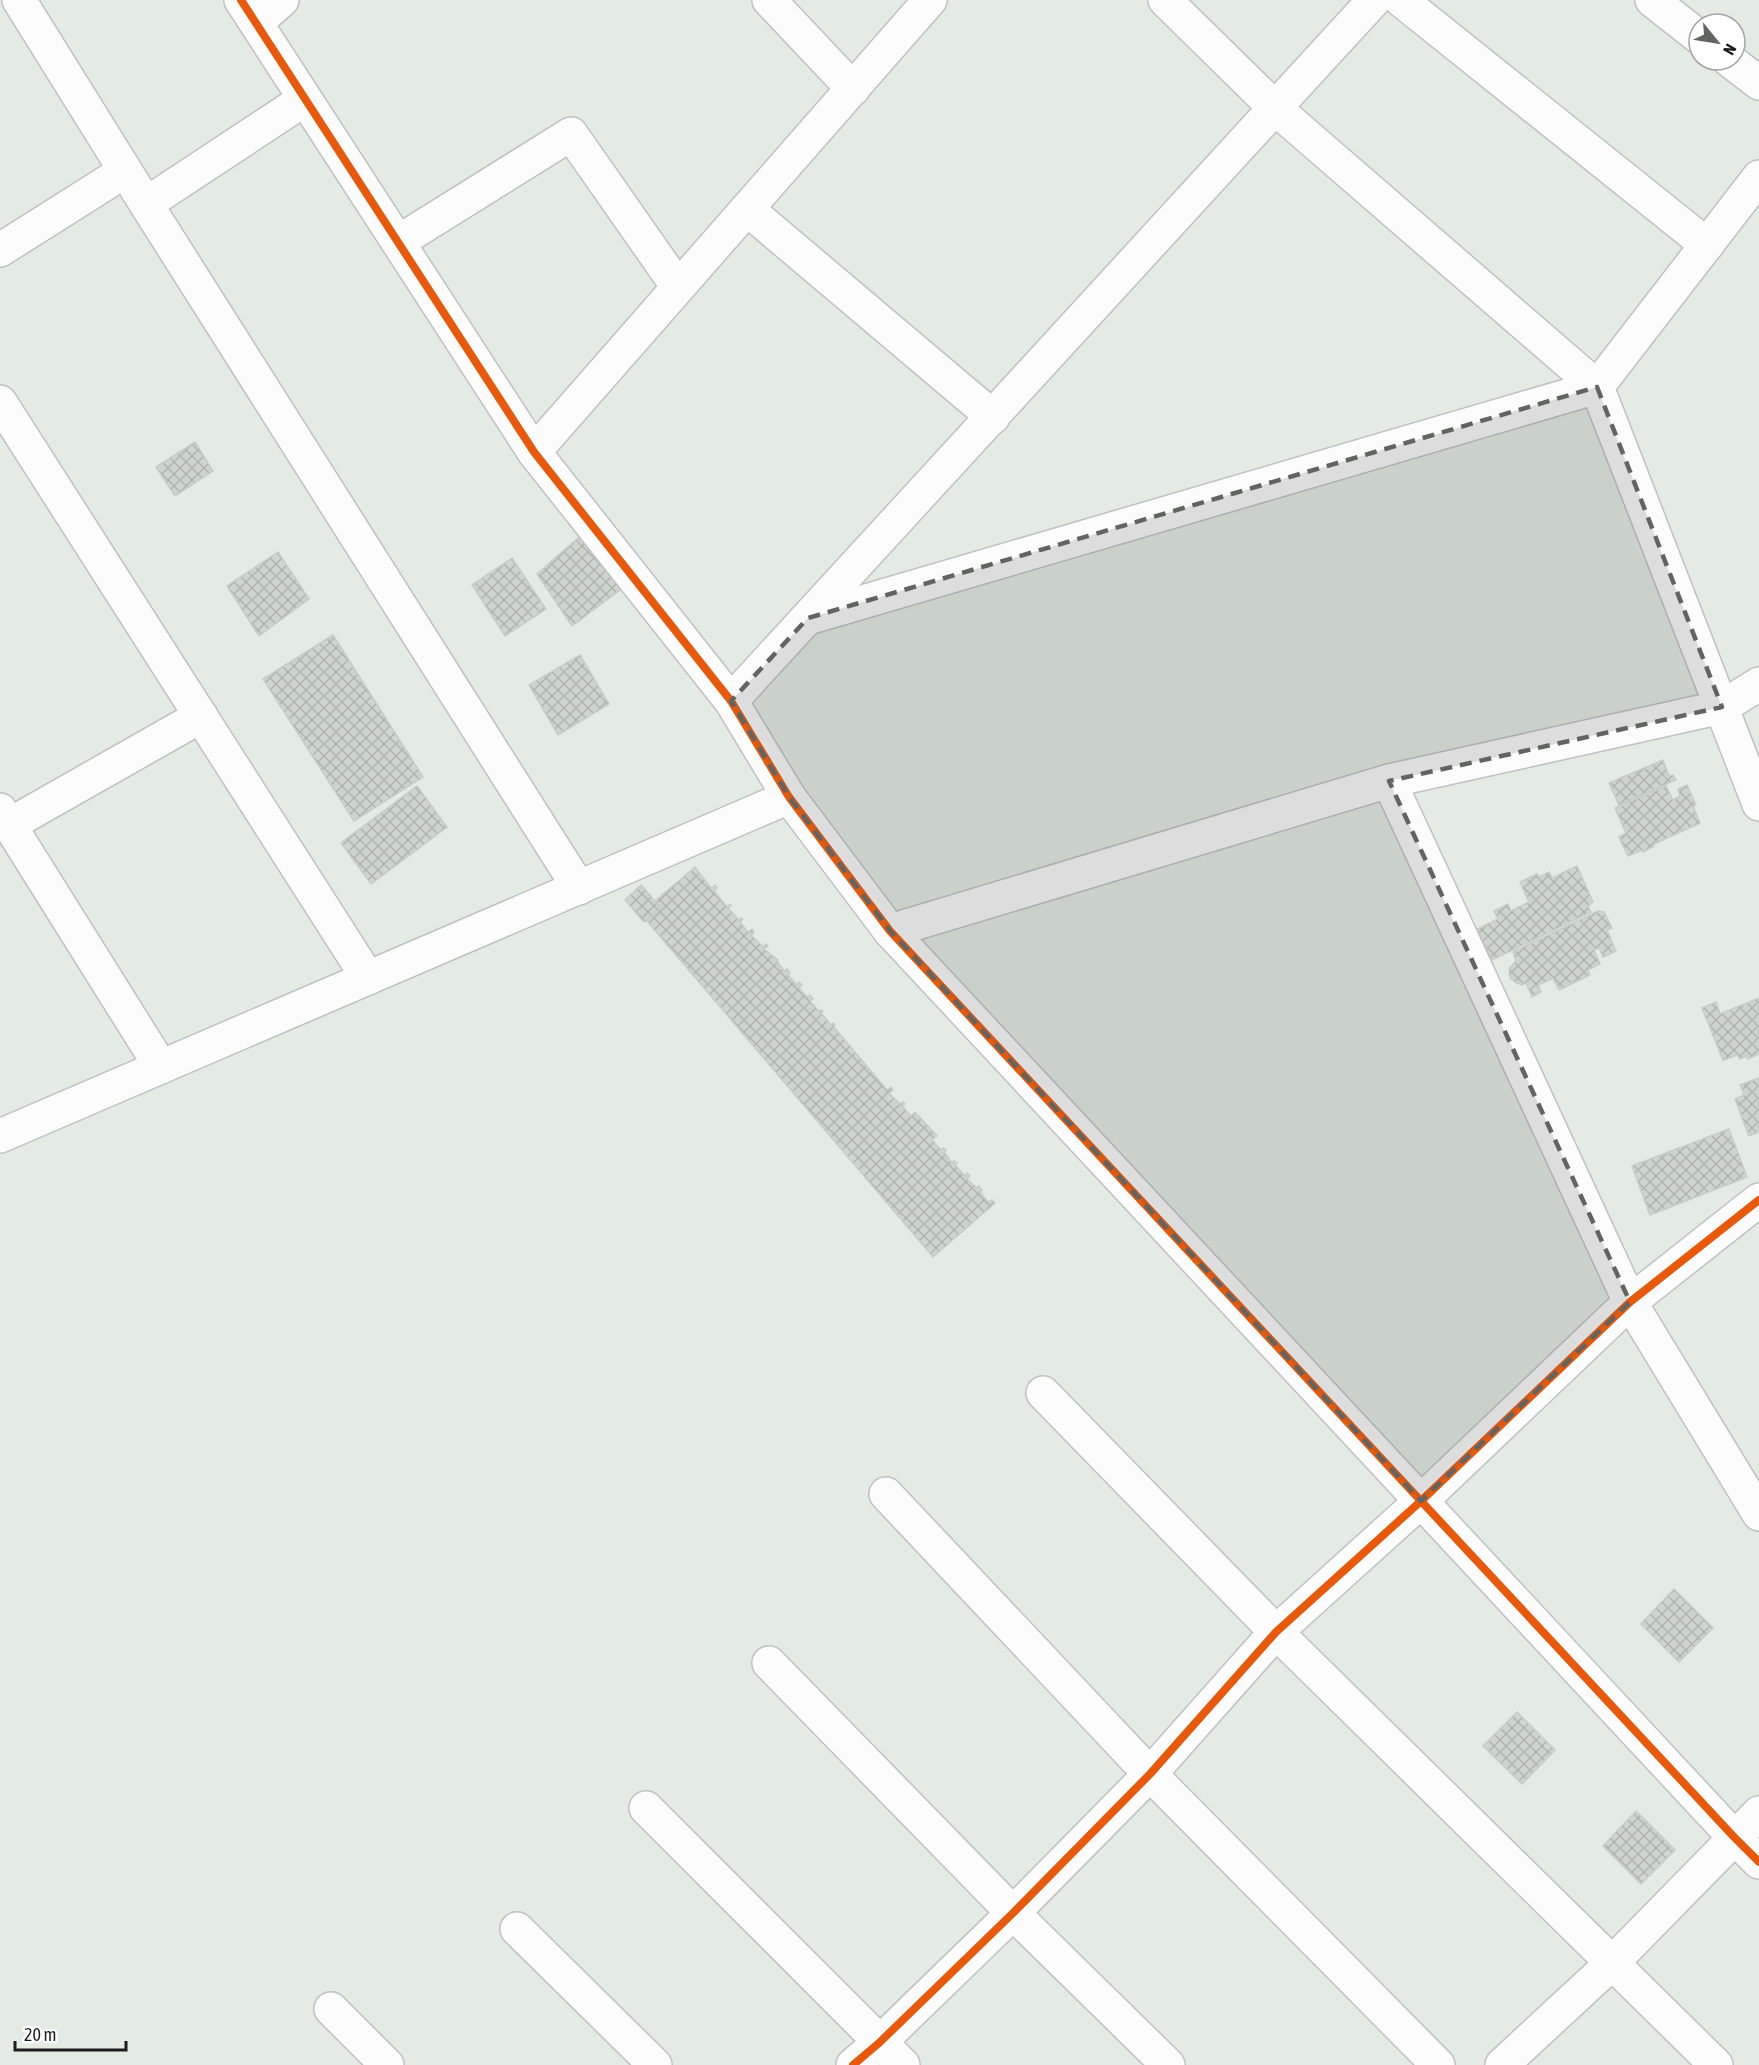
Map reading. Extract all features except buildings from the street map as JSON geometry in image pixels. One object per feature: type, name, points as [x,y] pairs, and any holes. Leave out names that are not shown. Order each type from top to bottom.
[{"type":"street","points":[[19,0],[579,888]]},
{"type":"street","points":[[282,0],[249,12],[534,452],[732,701],[789,797],[890,931],[1759,1862]]},
{"type":"street","points":[[769,0],[853,89]]},
{"type":"street","points":[[534,452],[930,0]]},
{"type":"street","points":[[1165,0],[1276,109],[1597,387],[1759,804]]},
{"type":"street","points":[[732,701],[1374,0]]},
{"type":"street","points":[[1401,0],[1707,245]]},
{"type":"street","points":[[1652,0],[1687,28]]},
{"type":"street","points":[[1745,72],[1759,83]]},
{"type":"street","points":[[146,204],[305,99]]},
{"type":"street","points":[[398,243],[571,134],[678,287]]},
{"type":"street","points":[[0,250],[125,171]]},
{"type":"street","points":[[808,618],[1597,387],[1759,177]]},
{"type":"street","points":[[747,208],[993,417]]},
{"type":"street","points":[[0,402],[368,978]]},
{"type":"street","points":[[890,931],[1389,781],[1722,707],[1759,684]]},
{"type":"street","points":[[161,1067],[5,818],[201,716]]},
{"type":"street","points":[[1389,781],[1630,1302],[1759,1514]]},
{"type":"street","points":[[0,1136],[789,797]]},
{"type":"street","points":[[853,2065],[879,2043],[1013,1913],[1150,1774],[1276,1632],[1421,1502],[1630,1302],[1759,1200]]},
{"type":"street","points":[[1044,1394],[1276,1632],[1716,2065]]},
{"type":"street","points":[[886,1494],[1150,1774],[1438,2065]]},
{"type":"street","points":[[769,1663],[1013,1913],[1168,2065]]},
{"type":"street","points":[[646,1808],[903,2065]]},
{"type":"street","points":[[1502,2065],[1611,1964],[1759,1813]]},
{"type":"street","points":[[517,1929],[655,2065]]},
{"type":"street","points":[[331,2009],[387,2065]]},
{"type":"highlighted area","points":[[1597,387],[1722,707],[1389,781],[1630,1302],[1421,1501],[890,931],[789,797],[731,701],[808,618]]},
{"type":"cycle path","points":[[241,0],[534,452],[731,701],[789,797],[890,931],[1759,1862]]},
{"type":"cycle path","points":[[853,2065],[879,2043],[1013,1913],[1150,1774],[1276,1632],[1421,1501],[1630,1302],[1759,1200]]}]
